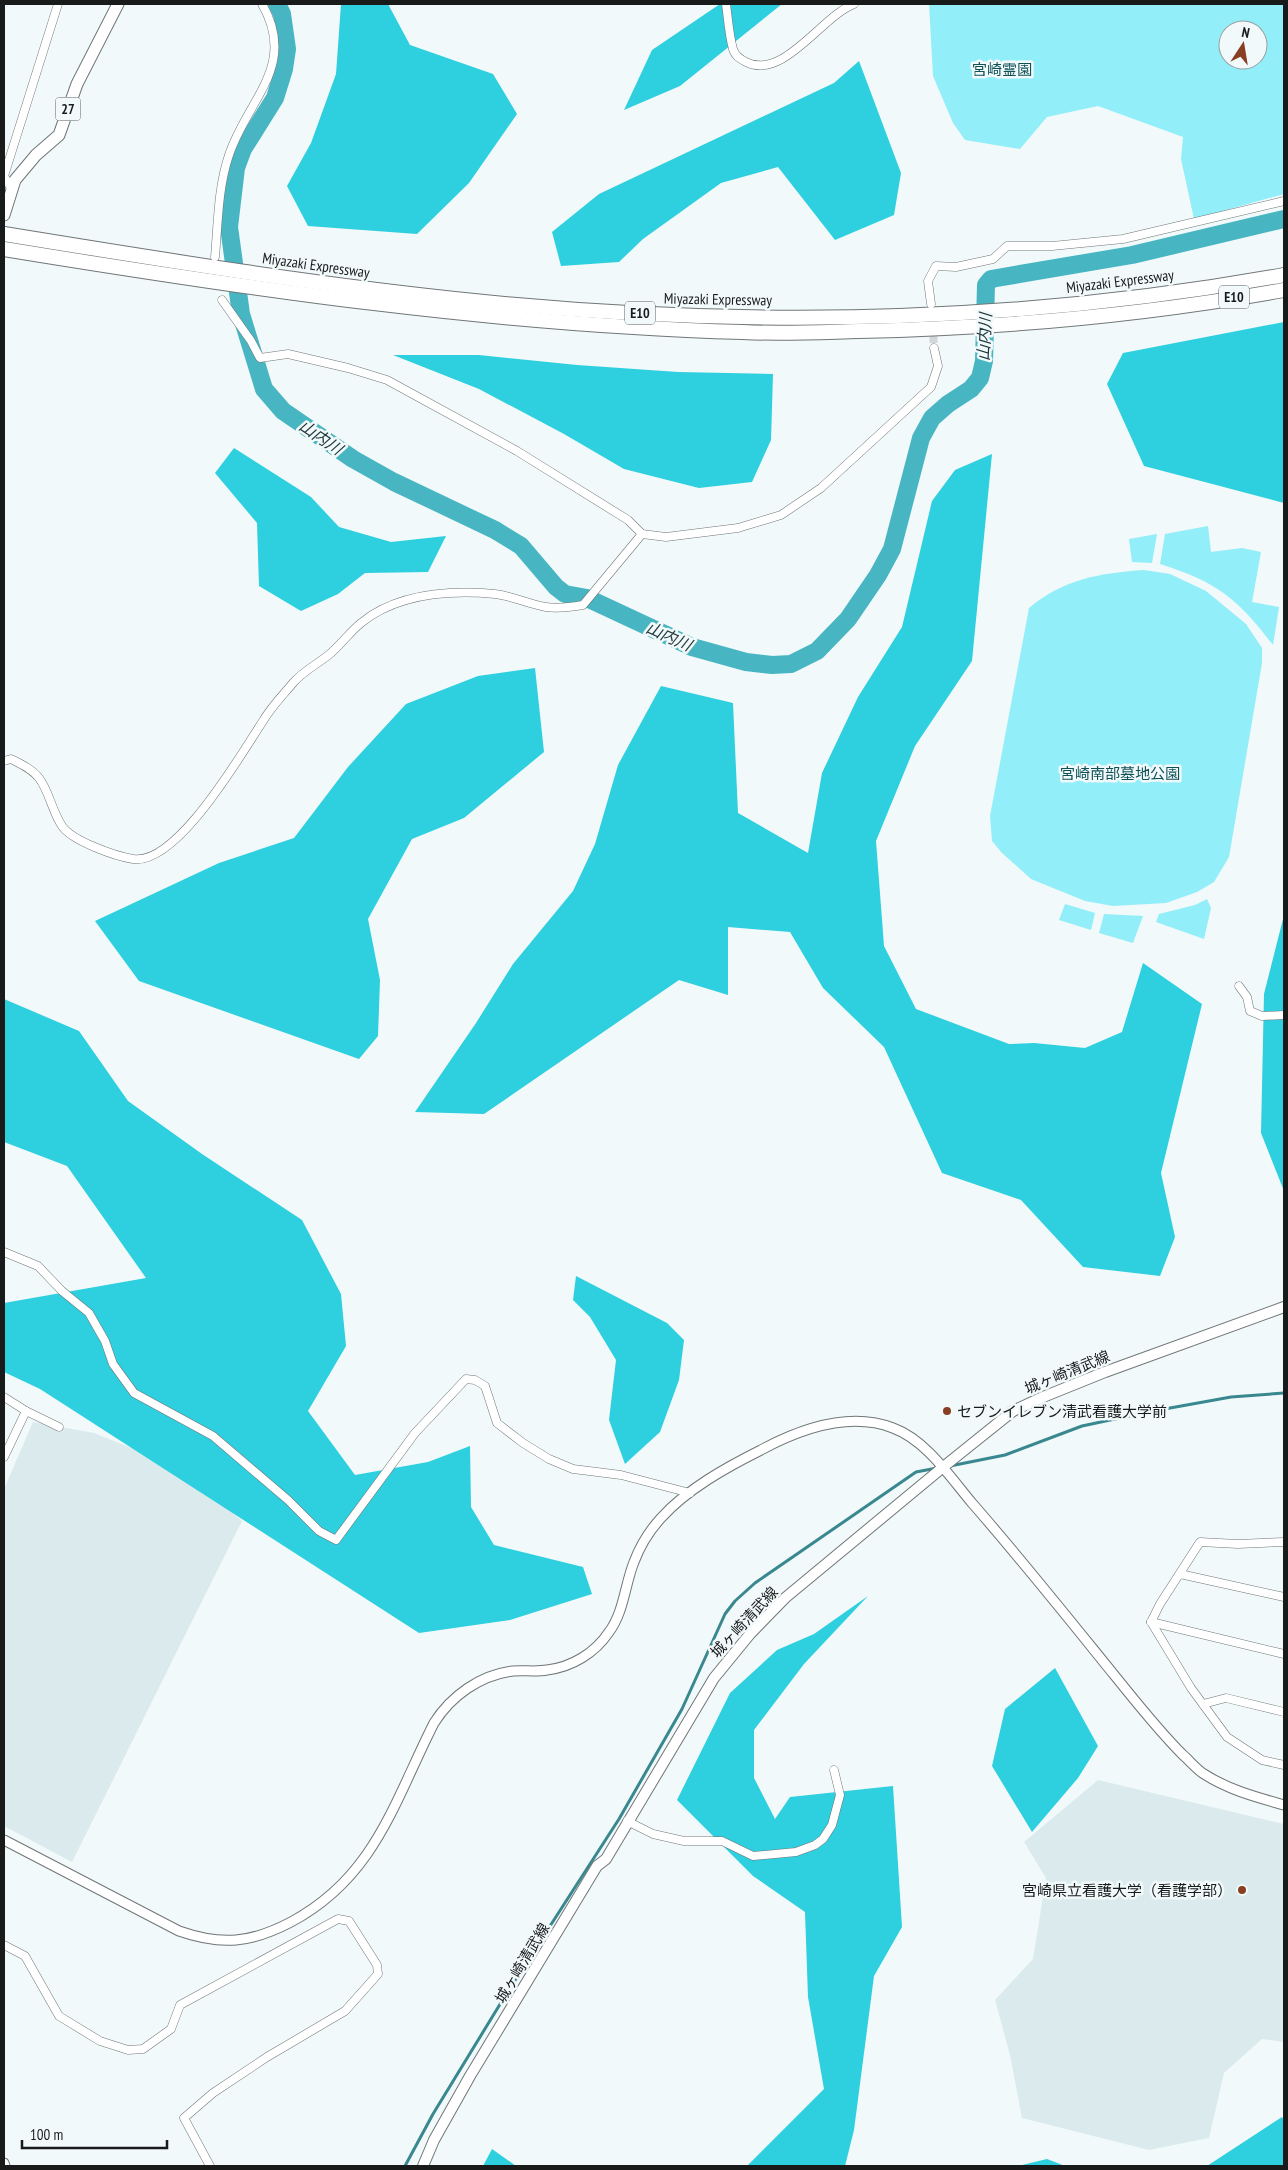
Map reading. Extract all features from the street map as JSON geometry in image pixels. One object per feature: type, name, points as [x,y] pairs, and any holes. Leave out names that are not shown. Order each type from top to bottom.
[{"type":"highway","points":[[4,227],[56,236],[87,248]]},
{"type":"highway","name":"Miyazaki Expressway","points":[[4,234],[368,289],[485,302],[682,316],[816,318],[1010,310],[1182,290],[1282,275]]},
{"type":"highway","name":"Miyazaki Expressway","points":[[4,249],[271,291],[431,311],[584,325],[745,332],[903,330],[1028,322],[1184,305],[1284,290]]},
{"type":"highway","points":[[1184,305],[1259,303],[1284,299]]},
{"type":"main road","name":"27","points":[[7,200],[23,169],[59,135],[78,84],[118,4]]},
{"type":"main road","name":"城ヶ崎清武線","points":[[423,2166],[434,2140],[470,2076],[597,1866],[606,1858],[714,1678],[750,1634],[785,1598],[946,1464],[1013,1411],[1042,1397],[1284,1307]]},
{"type":"street","points":[[7,200],[4,176],[58,4]]},
{"type":"street","points":[[215,257],[220,196],[228,156],[267,81],[274,59],[273,28],[262,4]]},
{"type":"street","points":[[726,4],[734,50],[738,57],[754,66],[764,67],[796,51],[844,8],[854,4]]},
{"type":"street","points":[[931,304],[928,281],[936,266],[956,266],[993,259],[1007,246],[1052,246],[1123,239],[1284,201]]},
{"type":"street","points":[[222,300],[251,340],[260,358],[288,354],[348,368],[387,380],[526,456],[628,520],[642,534],[666,538],[738,528],[781,515],[821,488],[931,387],[938,366],[934,348]]},
{"type":"street","points":[[4,761],[11,759],[25,766],[39,778],[63,827],[76,837],[122,857],[134,859],[148,858],[168,845],[208,802],[226,780],[264,719],[295,681],[330,654],[361,623],[377,612],[412,598],[458,593],[506,596],[556,608],[583,606],[642,534]]},
{"type":"street","points":[[1239,986],[1246,997],[1250,1011],[1262,1016],[1284,1015]]},
{"type":"street","points":[[4,1252],[38,1266],[62,1292],[89,1313],[100,1332],[113,1364],[134,1393],[213,1436],[288,1500],[319,1531],[336,1540],[415,1433],[466,1380],[475,1380],[484,1386],[497,1423],[523,1443],[549,1459],[573,1469],[621,1475],[690,1493]]},
{"type":"street","points":[[4,1397],[26,1411],[59,1427]]},
{"type":"street","points":[[4,1457],[26,1411]]},
{"type":"street","points":[[4,1840],[179,1931],[194,1936],[231,1941],[246,1940],[284,1926],[324,1903],[357,1870],[382,1830],[434,1723],[442,1710],[454,1699],[465,1689],[497,1674],[514,1671],[549,1670],[578,1661],[609,1633],[617,1618],[634,1562],[650,1532],[663,1516],[690,1493],[747,1457],[779,1440],[809,1428],[834,1423],[874,1423],[895,1428],[946,1464],[1161,1733],[1202,1773],[1232,1790],[1284,1805]]},
{"type":"street","points":[[1151,1622],[1160,1604],[1200,1542],[1238,1544],[1284,1542]]},
{"type":"street","points":[[1180,1574],[1284,1597]]},
{"type":"street","points":[[1151,1622],[1284,1654]]},
{"type":"street","points":[[1151,1622],[1203,1704],[1227,1737],[1262,1760],[1284,1765]]},
{"type":"street","points":[[1203,1704],[1226,1698],[1284,1712]]},
{"type":"street","points":[[627,1822],[653,1834],[684,1841],[722,1841],[753,1856],[796,1852],[815,1845],[828,1834],[840,1795],[834,1770]]},
{"type":"street","points":[[4,1945],[25,1956],[59,2016],[100,2040],[128,2050],[143,2049],[171,2029],[180,2005],[338,1919],[349,1921],[372,1958],[378,1974],[345,2011],[266,2056],[214,2093],[184,2118],[210,2166]]},
{"type":"shaded area","points":[[341,4],[388,4],[410,45],[493,74],[517,114],[469,183],[417,234],[308,226],[287,186],[311,143],[336,74]]},
{"type":"shaded area","points":[[720,4],[782,4],[680,86],[624,110],[652,50]]},
{"type":"shaded area","points":[[859,61],[901,173],[894,215],[835,240],[778,167],[721,183],[643,239],[619,262],[561,266],[552,232],[599,194],[834,83]]},
{"type":"shaded area","points":[[1284,322],[1284,503],[1144,466],[1107,384],[1123,353]]},
{"type":"shaded area","points":[[393,355],[479,355],[577,365],[678,372],[773,374],[771,440],[752,482],[699,488],[624,469],[564,434],[479,389]]},
{"type":"shaded area","points":[[234,448],[311,497],[339,527],[391,542],[446,536],[428,572],[365,573],[338,594],[301,611],[259,586],[257,523],[215,473]]},
{"type":"shaded area","points":[[992,454],[972,661],[915,746],[876,841],[884,946],[916,1009],[1009,1044],[1034,1043],[1085,1048],[1122,1032],[1143,963],[1202,1004],[1161,1173],[1175,1237],[1160,1276],[1083,1267],[1021,1200],[942,1173],[884,1047],[823,988],[790,932],[728,927],[728,995],[679,980],[484,1114],[415,1112],[476,1023],[513,964],[573,891],[595,844],[618,765],[661,686],[733,703],[738,813],[808,853],[822,773],[858,697],[902,627],[932,501],[955,470]]},
{"type":"shaded area","points":[[535,668],[544,752],[464,818],[412,839],[368,919],[380,980],[378,1036],[359,1059],[139,981],[95,921],[219,863],[294,838],[348,767],[406,704],[478,676]]},
{"type":"shaded area","points":[[1284,915],[1284,1191],[1261,1133],[1264,994]]},
{"type":"shaded area","points":[[4,999],[79,1031],[128,1101],[202,1154],[302,1220],[341,1294],[346,1346],[308,1411],[355,1475],[428,1462],[470,1446],[471,1507],[494,1545],[583,1567],[592,1594],[510,1620],[419,1633],[40,1389],[4,1372],[4,1303],[146,1278],[67,1166],[4,1142]]},
{"type":"shaded area","points":[[576,1276],[667,1323],[684,1340],[679,1380],[660,1432],[625,1464],[609,1420],[616,1360],[590,1317],[573,1300]]},
{"type":"shaded area","points":[[33,1422],[94,1433],[177,1466],[242,1521],[72,1862],[4,1826],[4,1489]]},
{"type":"shaded area","points":[[868,1596],[804,1664],[754,1730],[754,1778],[775,1819],[790,1797],[893,1786],[902,1927],[874,1976],[854,2130],[845,2166],[747,2166],[824,2089],[808,1997],[805,1912],[753,1876],[677,1800],[730,1693],[777,1650],[814,1634]]},
{"type":"shaded area","points":[[1055,1668],[1098,1746],[1078,1778],[1032,1832],[992,1766],[1005,1709]]},
{"type":"shaded area","points":[[1098,1780],[1284,1824],[1284,2042],[1262,2039],[1224,2073],[1209,2138],[1149,2150],[1022,2118],[1010,2055],[995,2000],[1033,1959],[1046,1878],[1024,1842]]},
{"type":"shaded area","points":[[1282,2117],[1284,2121],[1284,2166],[1207,2166]]},
{"type":"shaded area","points":[[492,2149],[516,2166],[483,2166]]},
{"type":"shaded area","points":[[1047,2159],[1065,2166],[1018,2166]]},
{"type":"green space","name":"宮崎霊園","points":[[929,4],[1284,4],[1284,194],[1194,219],[1181,159],[1183,137],[1098,106],[1047,117],[1020,149],[965,140],[953,123],[933,76]]},
{"type":"green space","points":[[1208,526],[1211,552],[1242,548],[1261,552],[1252,602],[1279,607],[1273,645],[1248,615],[1224,594],[1197,578],[1160,564],[1165,534]]},
{"type":"green space","points":[[1157,534],[1152,563],[1132,562],[1129,539]]},
{"type":"green space","name":"宮崎南部墓地公園","points":[[1144,570],[1170,574],[1206,591],[1246,624],[1262,648],[1262,663],[1229,857],[1214,882],[1197,892],[1166,903],[1113,906],[1085,901],[1031,879],[1002,853],[992,841],[990,816],[1029,608],[1055,590],[1083,579],[1113,573]]},
{"type":"green space","points":[[1207,899],[1211,908],[1204,939],[1156,922],[1159,914],[1195,905]]},
{"type":"green space","points":[[1065,904],[1095,913],[1091,930],[1059,920]]},
{"type":"green space","points":[[1104,914],[1143,916],[1133,943],[1099,933]]},
{"type":"waterway","name":"山内川","points":[[277,4],[282,14],[287,49],[284,69],[275,98],[243,149],[236,168],[229,227],[241,314],[264,389],[283,411],[353,459],[394,482],[495,530],[521,546],[556,587],[565,594],[587,598],[692,647],[746,662],[772,665],[791,664],[817,651],[848,619],[878,575],[892,549],[921,438],[932,418],[948,404],[971,389],[980,378],[984,361],[986,285],[991,279],[1132,255],[1284,219]]},
{"type":"waterway","points":[[950,1466],[1005,1455],[1082,1426],[1231,1397],[1284,1393]]},
{"type":"waterway","points":[[405,2166],[433,2114],[505,1996],[619,1819],[682,1709],[725,1614],[735,1601],[755,1583],[916,1472],[937,1468]]},
{"type":"tunnel","points":[[932,311],[934,348]]},
{"type":"place","name":"セブンイレブン清武看護大学前","points":[[947,1411]]},
{"type":"place","name":"宮崎県立看護大学（看護学部）","points":[[1242,1890]]}]
